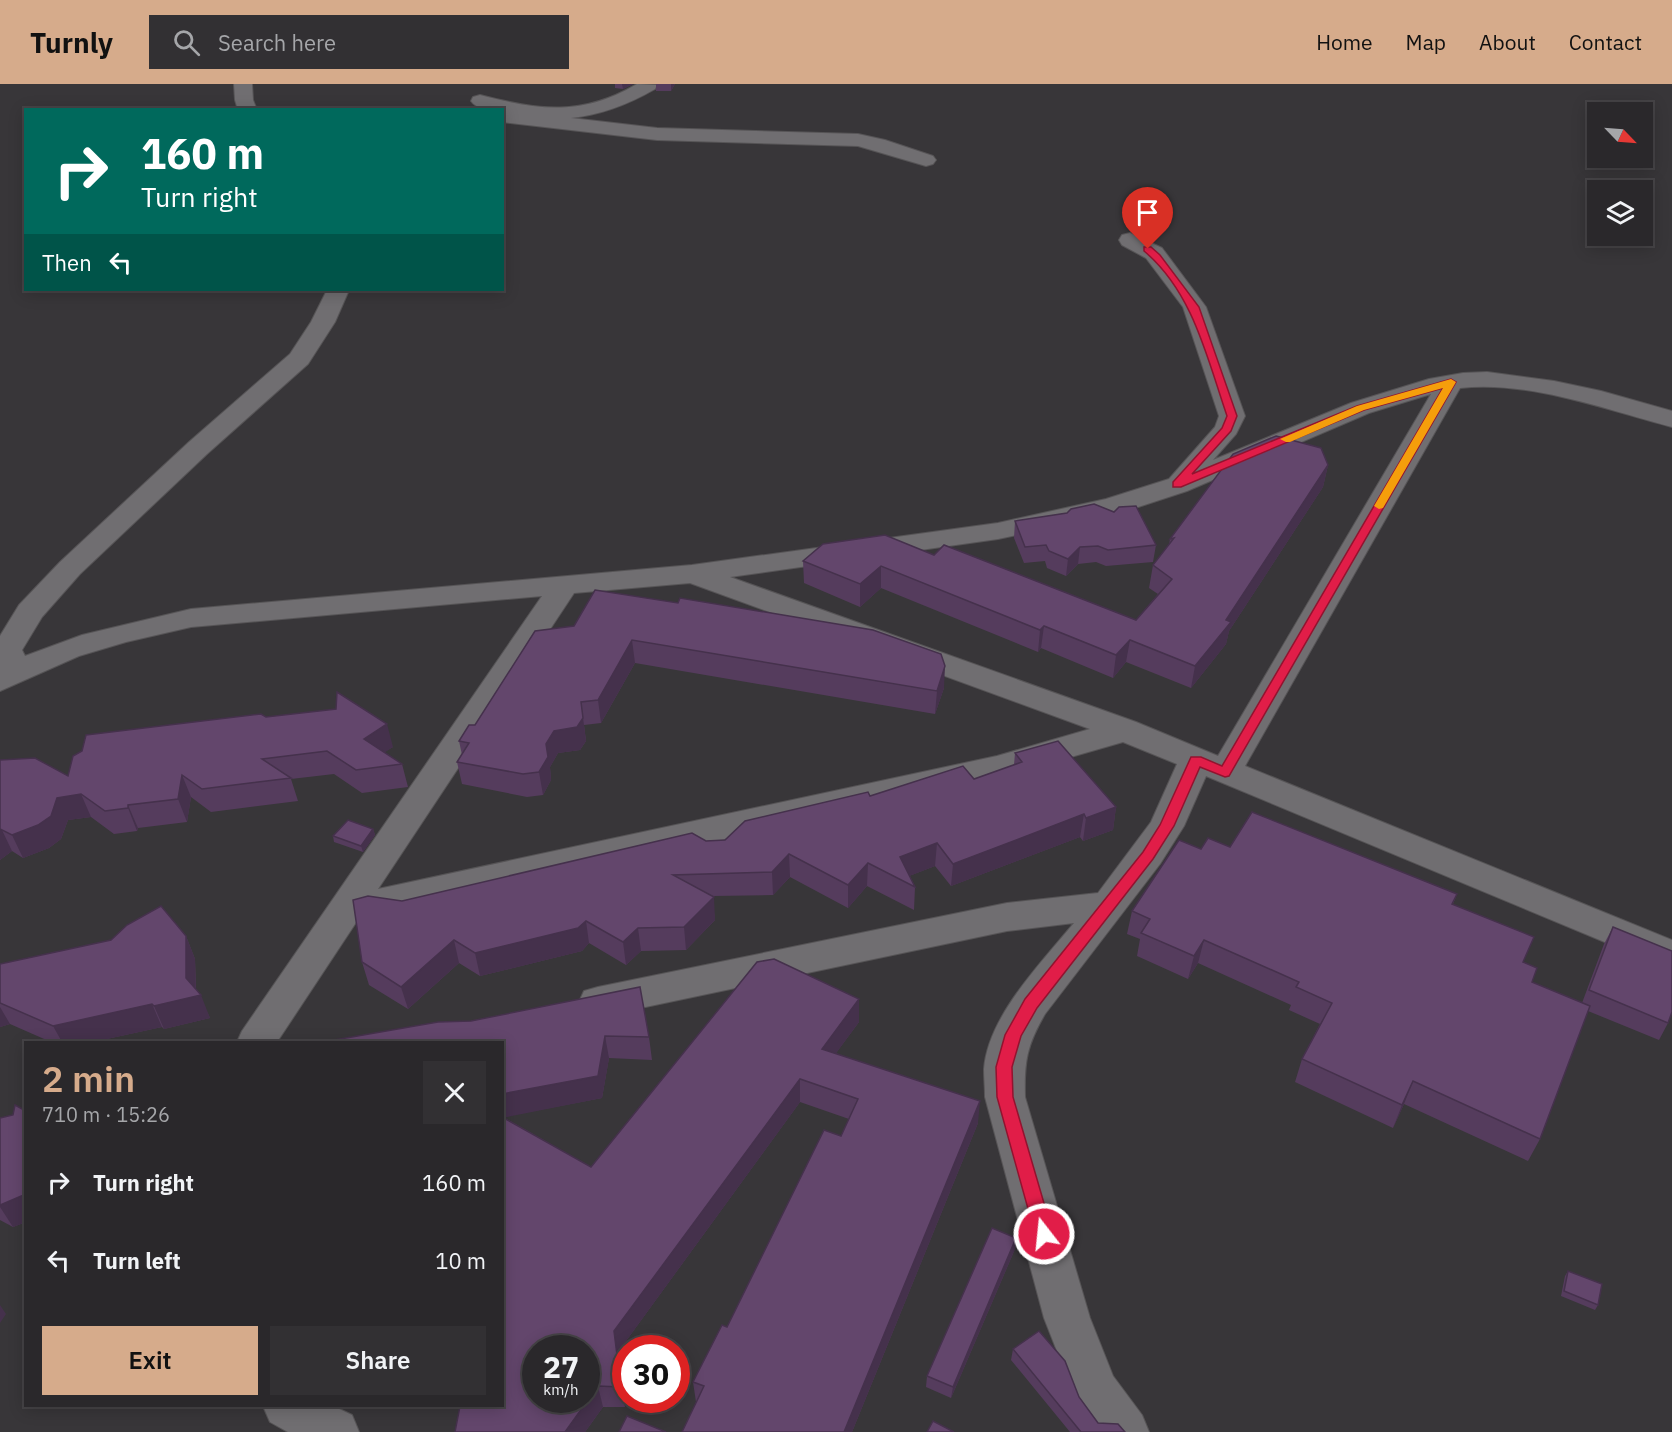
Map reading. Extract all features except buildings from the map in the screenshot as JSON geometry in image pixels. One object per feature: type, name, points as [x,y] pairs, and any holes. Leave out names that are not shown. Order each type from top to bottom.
[{"type":"street","points":[[243,84],[247,108]]},
{"type":"street","points":[[480,98],[528,113],[556,114],[617,102],[648,85]]},
{"type":"street","points":[[504,116],[657,134],[774,135],[858,140],[878,144],[926,160]]},
{"type":"street","points":[[1130,240],[1157,256],[1194,307],[1232,416],[1227,429],[1177,485]]},
{"type":"street","points":[[338,291],[323,322],[299,359],[189,456],[44,595],[30,612],[7,650],[8,676],[52,656],[114,636],[191,618],[692,574],[998,531],[1113,506],[1177,485],[1360,408],[1451,382],[1487,379],[1554,388],[1593,396],[1672,419]]},
{"type":"street","points":[[1125,1432],[1096,1391],[1067,1318],[1005,1097],[1004,1067],[1013,1035],[1031,1003],[1148,855],[1210,766],[1451,382]]},
{"type":"street","points":[[692,574],[1125,730],[1672,956]]},
{"type":"street","points":[[257,1041],[565,584]]},
{"type":"street","points":[[346,910],[998,767],[1125,730]]},
{"type":"street","points":[[564,1010],[1007,917],[1107,905]]},
{"type":"street","points":[[289,1407],[335,1432]]},
{"type":"slow traffic","points":[[1286,439],[1360,408],[1451,382],[1379,506]]},
{"type":"route","points":[[1044,1234],[1005,1097],[1004,1067],[1013,1035],[1031,1003],[1148,855],[1167,826],[1196,760],[1225,772],[1451,382],[1360,408],[1177,485],[1230,426],[1232,416],[1194,307],[1157,256],[1148,249]]}]
